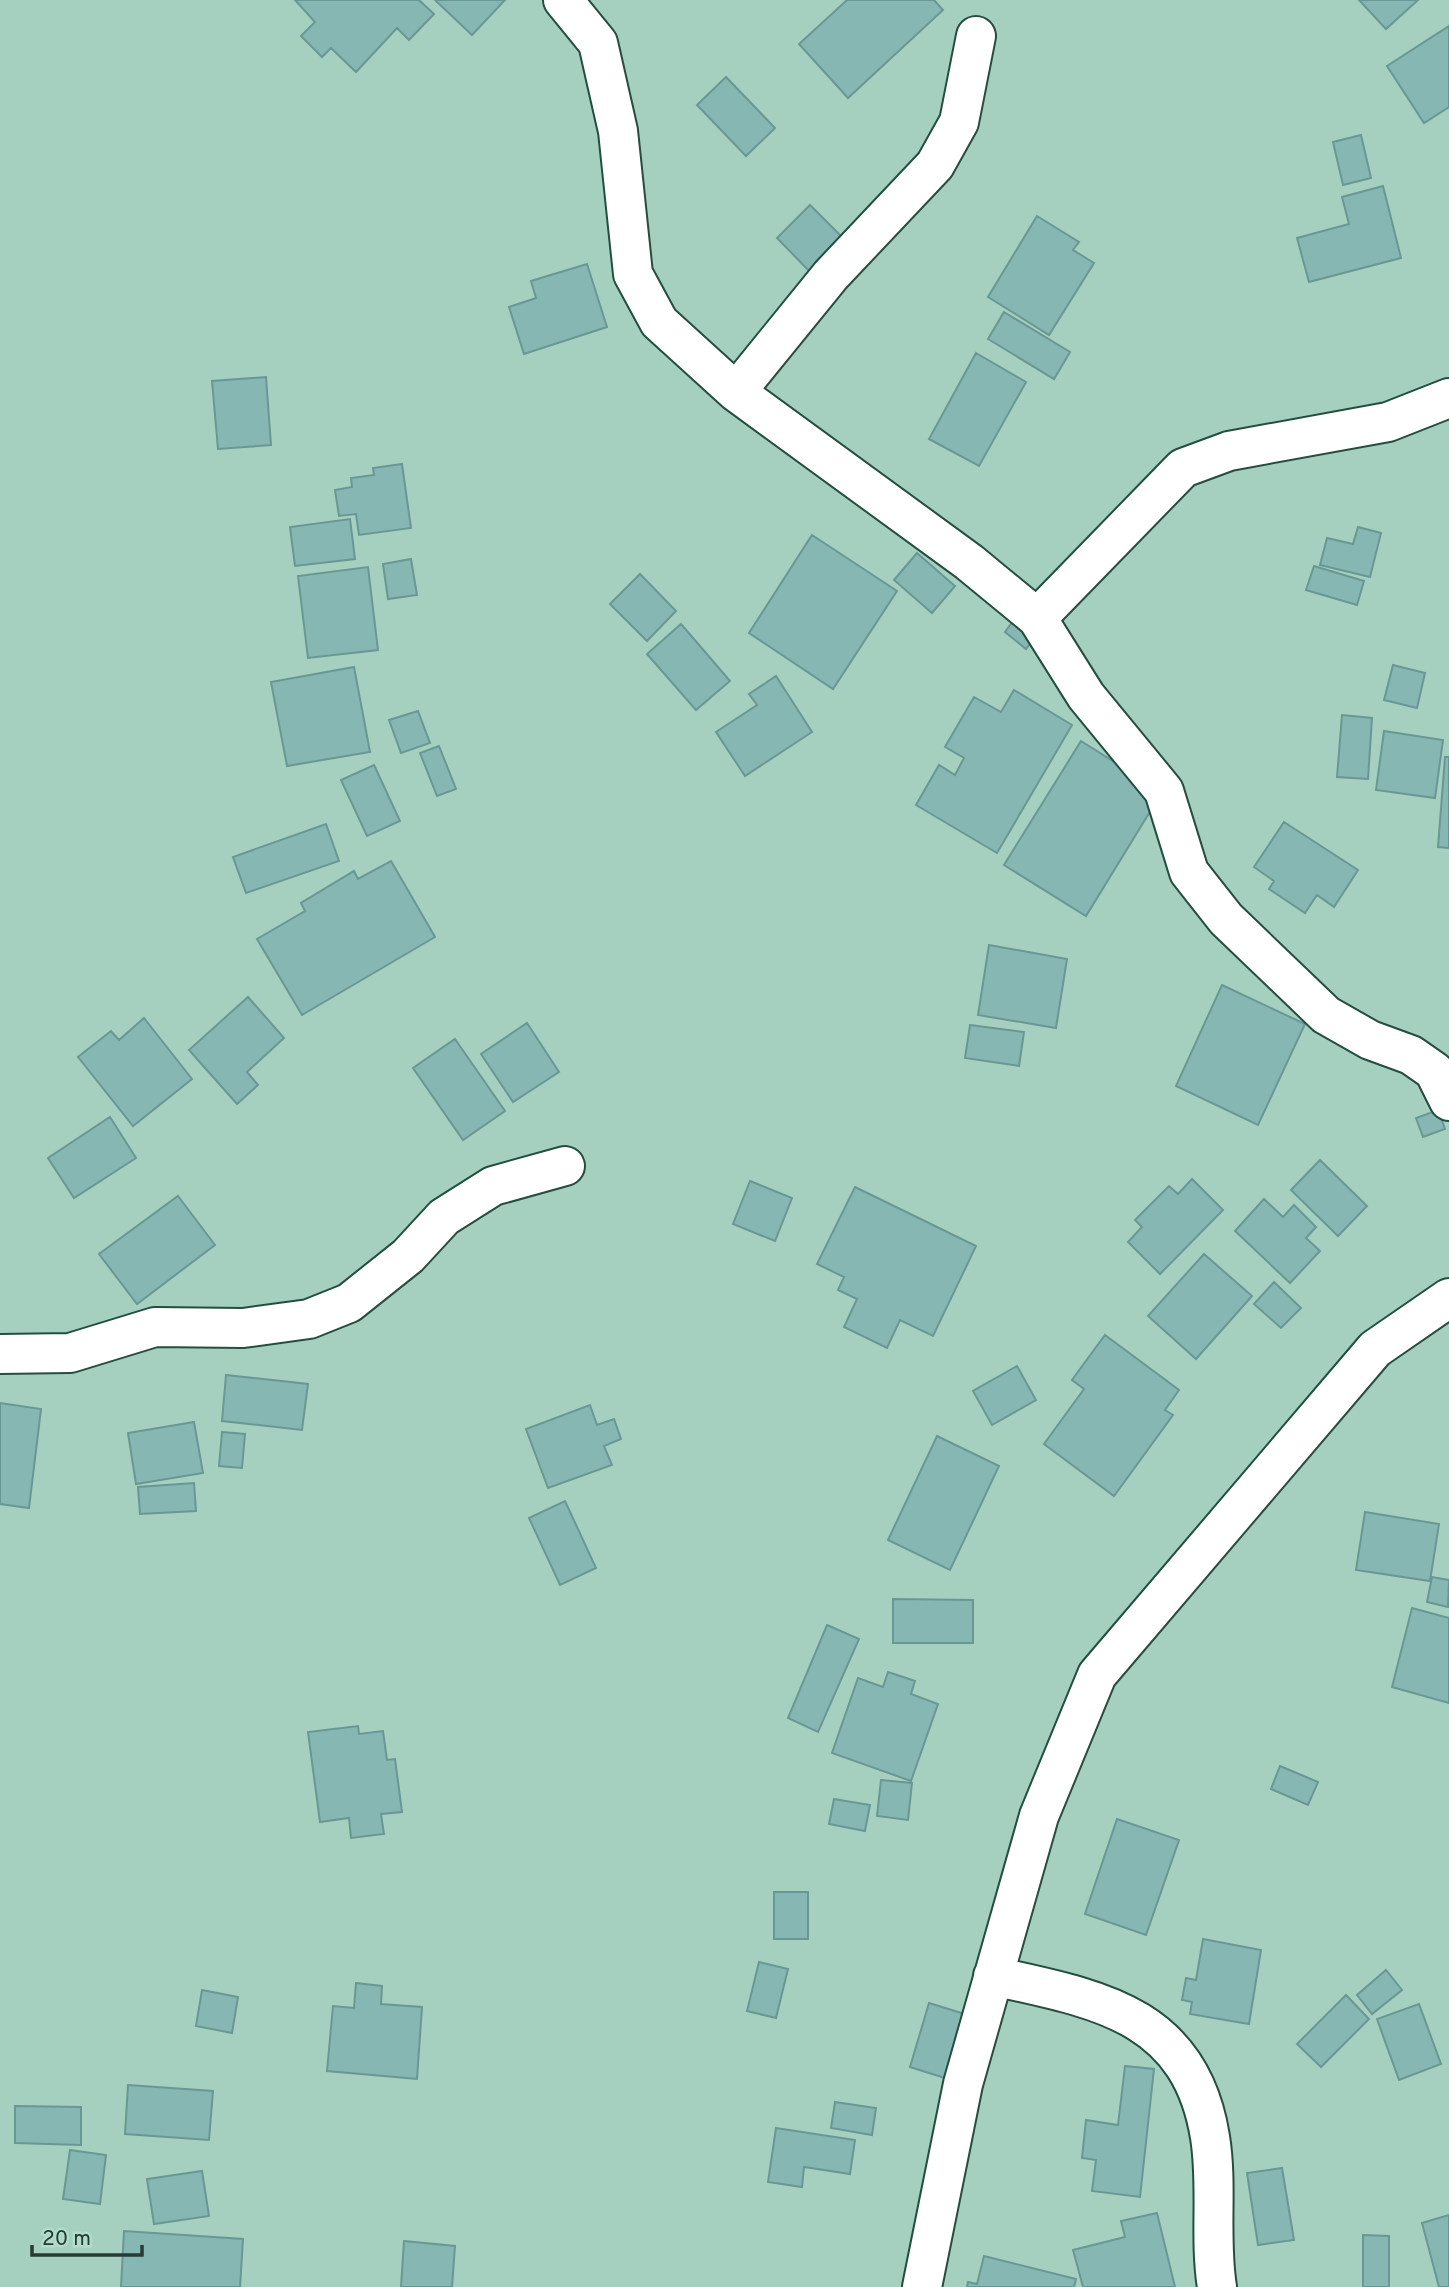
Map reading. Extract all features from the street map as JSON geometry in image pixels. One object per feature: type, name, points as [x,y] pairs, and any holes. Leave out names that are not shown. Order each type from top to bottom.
[{"type":"street","points":[[563,0],[598,43],[618,131],[633,274],[659,322],[736,393],[970,562],[1037,618],[1086,696],[1164,791],[1189,872],[1226,919],[1326,1015],[1370,1040],[1411,1055],[1434,1071],[1449,1101]]},
{"type":"street","points":[[736,393],[831,275],[935,164],[959,122],[976,36]]},
{"type":"street","points":[[1037,618],[1183,468],[1229,451],[1388,422],[1449,398]]},
{"type":"street","points":[[0,1354],[70,1353],[155,1327],[243,1328],[309,1320],[349,1303],[408,1256],[444,1217],[493,1186],[565,1166]]},
{"type":"street","points":[[922,2287],[963,2084],[993,1976],[1039,1816],[1097,1675],[1375,1349],[1449,1298]]},
{"type":"street","points":[[993,1976],[1093,1999],[1133,2017],[1178,2055],[1199,2091],[1211,2138],[1217,2287]]},
{"type":"building","points":[[295,0],[419,0],[434,14],[409,40],[397,28],[356,72],[331,48],[322,57],[301,36],[315,22]]},
{"type":"building","points":[[435,0],[505,0],[472,35]]},
{"type":"building","points":[[847,0],[934,0],[943,10],[848,98],[799,44]]},
{"type":"building","points":[[1359,0],[1418,0],[1386,29]]},
{"type":"building","points":[[1449,26],[1449,107],[1424,123],[1387,66]]},
{"type":"building","points":[[726,77],[775,128],[746,156],[697,105]]},
{"type":"building","points":[[1361,135],[1371,178],[1343,185],[1333,142]]},
{"type":"building","points":[[1383,186],[1401,258],[1309,282],[1297,238],[1349,224],[1342,197]]},
{"type":"building","points":[[810,205],[847,242],[813,275],[777,238]]},
{"type":"building","points":[[1037,216],[1079,242],[1073,250],[1094,263],[1049,335],[988,297]]},
{"type":"building","points":[[587,264],[607,327],[524,354],[509,307],[536,298],[531,281]]},
{"type":"building","points":[[1004,312],[1070,352],[1054,379],[988,339]]},
{"type":"building","points":[[976,353],[1026,382],[979,466],[929,439]]},
{"type":"building","points":[[266,377],[271,445],[218,449],[212,381]]},
{"type":"building","points":[[402,464],[411,528],[359,535],[356,514],[339,516],[335,490],[352,487],[351,478],[374,475],[373,468]]},
{"type":"building","points":[[350,519],[355,559],[295,566],[290,527]]},
{"type":"building","points":[[1358,527],[1381,533],[1370,577],[1320,565],[1327,538],[1353,544]]},
{"type":"building","points":[[812,535],[897,591],[833,689],[749,633]]},
{"type":"building","points":[[917,553],[955,586],[932,613],[894,580]]},
{"type":"building","points":[[411,559],[417,595],[388,599],[383,564]]},
{"type":"building","points":[[1314,566],[1364,581],[1357,605],[1306,590]]},
{"type":"building","points":[[368,567],[378,650],[308,658],[298,576]]},
{"type":"building","points":[[640,574],[676,611],[647,641],[610,604]]},
{"type":"building","points":[[1016,617],[1038,633],[1026,649],[1005,632]]},
{"type":"building","points":[[681,624],[730,681],[696,710],[647,654]]},
{"type":"building","points":[[1393,665],[1425,673],[1417,708],[1384,700]]},
{"type":"building","points":[[354,667],[370,752],[287,766],[271,682]]},
{"type":"building","points":[[776,676],[812,732],[745,776],[716,732],[757,705],[749,694]]},
{"type":"building","points":[[1014,690],[1072,725],[997,853],[916,805],[939,765],[955,775],[964,758],[945,747],[974,697],[1001,712]]},
{"type":"building","points":[[418,711],[430,743],[401,753],[389,720]]},
{"type":"building","points":[[1342,715],[1372,718],[1368,779],[1337,777]]},
{"type":"building","points":[[1384,731],[1443,740],[1435,798],[1376,790]]},
{"type":"building","points":[[1081,741],[1162,792],[1086,916],[1004,865]]},
{"type":"building","points":[[439,746],[456,789],[437,796],[420,753]]},
{"type":"building","points":[[1445,757],[1449,757],[1449,848],[1438,847]]},
{"type":"building","points":[[374,765],[400,821],[367,836],[341,780]]},
{"type":"building","points":[[1284,822],[1358,870],[1334,907],[1317,895],[1305,913],[1269,889],[1274,881],[1254,867]]},
{"type":"building","points":[[326,824],[339,861],[246,893],[233,857]]},
{"type":"building","points":[[391,861],[435,937],[302,1015],[257,939],[305,911],[301,903],[354,871],[358,879]]},
{"type":"building","points":[[989,945],[1067,959],[1056,1028],[978,1015]]},
{"type":"building","points":[[1222,985],[1305,1024],[1258,1125],[1176,1086]]},
{"type":"building","points":[[248,997],[284,1038],[247,1072],[258,1085],[237,1104],[189,1050]]},
{"type":"building","points":[[144,1018],[192,1079],[133,1126],[78,1057],[111,1031],[119,1040]]},
{"type":"building","points":[[527,1023],[559,1072],[513,1102],[481,1054]]},
{"type":"building","points":[[970,1025],[1024,1032],[1019,1066],[965,1058]]},
{"type":"building","points":[[455,1039],[505,1111],[463,1140],[413,1068]]},
{"type":"building","points":[[1438,1110],[1445,1129],[1423,1137],[1416,1118]]},
{"type":"building","points":[[110,1117],[136,1158],[74,1198],[48,1158]]},
{"type":"building","points":[[1320,1160],[1367,1206],[1338,1236],[1291,1190]]},
{"type":"building","points":[[1192,1179],[1223,1210],[1160,1274],[1128,1242],[1142,1227],[1135,1220],[1169,1186],[1178,1194]]},
{"type":"building","points":[[750,1181],[792,1198],[775,1241],[733,1224]]},
{"type":"building","points":[[855,1187],[976,1246],[933,1336],[900,1320],[887,1348],[844,1327],[857,1299],[838,1290],[844,1277],[817,1264]]},
{"type":"building","points":[[178,1196],[215,1245],[137,1304],[99,1254]]},
{"type":"building","points":[[1264,1199],[1283,1217],[1294,1205],[1316,1227],[1306,1238],[1320,1251],[1290,1283],[1235,1231]]},
{"type":"building","points":[[1204,1254],[1252,1296],[1196,1359],[1148,1316]]},
{"type":"building","points":[[1274,1282],[1301,1308],[1281,1328],[1254,1304]]},
{"type":"building","points":[[1105,1335],[1179,1390],[1165,1410],[1173,1415],[1114,1496],[1044,1444],[1084,1389],[1072,1380]]},
{"type":"building","points":[[1017,1366],[1036,1400],[992,1425],[973,1391]]},
{"type":"building","points":[[226,1375],[308,1384],[302,1430],[222,1421]]},
{"type":"building","points":[[0,1403],[41,1409],[29,1508],[0,1504]]},
{"type":"building","points":[[590,1405],[597,1425],[614,1419],[621,1439],[604,1446],[612,1465],[548,1488],[526,1429]]},
{"type":"building","points":[[194,1422],[203,1473],[136,1484],[128,1433]]},
{"type":"building","points":[[222,1432],[245,1434],[242,1468],[219,1466]]},
{"type":"building","points":[[937,1436],[999,1466],[950,1570],[888,1540]]},
{"type":"building","points":[[194,1483],[196,1511],[140,1514],[138,1487]]},
{"type":"building","points":[[565,1501],[596,1568],[560,1585],[529,1518]]},
{"type":"building","points":[[1365,1512],[1439,1524],[1430,1581],[1356,1570]]},
{"type":"building","points":[[1432,1577],[1449,1580],[1448,1607],[1427,1602]]},
{"type":"building","points":[[893,1599],[973,1600],[973,1643],[893,1643]]},
{"type":"building","points":[[1412,1608],[1449,1618],[1449,1703],[1392,1687]]},
{"type":"building","points":[[827,1625],[859,1639],[818,1732],[788,1718]]},
{"type":"building","points":[[888,1672],[915,1681],[911,1694],[938,1704],[911,1781],[832,1753],[858,1678],[883,1687]]},
{"type":"building","points":[[358,1726],[359,1734],[383,1731],[387,1760],[395,1759],[402,1812],[381,1814],[384,1834],[351,1838],[349,1818],[320,1822],[308,1732]]},
{"type":"building","points":[[1280,1766],[1318,1782],[1308,1805],[1271,1789]]},
{"type":"building","points":[[881,1780],[912,1783],[908,1820],[877,1816]]},
{"type":"building","points":[[834,1799],[870,1805],[865,1831],[829,1824]]},
{"type":"building","points":[[1117,1819],[1179,1840],[1146,1935],[1085,1914]]},
{"type":"building","points":[[774,1892],[808,1892],[808,1939],[774,1939]]},
{"type":"building","points":[[1203,1939],[1261,1950],[1249,2024],[1190,2014],[1192,2002],[1182,2000],[1186,1978],[1196,1980]]},
{"type":"building","points":[[759,1962],[788,1969],[776,2018],[747,2011]]},
{"type":"building","points":[[1386,1970],[1402,1990],[1372,2014],[1357,1995]]},
{"type":"building","points":[[356,1983],[382,1986],[381,2004],[422,2007],[417,2079],[327,2071],[333,2006],[354,2008]]},
{"type":"building","points":[[202,1990],[238,1997],[232,2033],[196,2026]]},
{"type":"building","points":[[1346,1995],[1369,2019],[1321,2067],[1297,2044]]},
{"type":"building","points":[[929,2003],[968,2015],[948,2079],[910,2067]]},
{"type":"building","points":[[1419,2004],[1441,2064],[1399,2080],[1377,2019]]},
{"type":"building","points":[[1125,2066],[1154,2069],[1140,2197],[1092,2191],[1096,2160],[1082,2158],[1086,2120],[1118,2125]]},
{"type":"building","points":[[128,2085],[213,2091],[209,2140],[125,2134]]},
{"type":"building","points":[[835,2102],[876,2108],[872,2135],[831,2128]]},
{"type":"building","points":[[15,2106],[81,2107],[81,2145],[15,2143]]},
{"type":"building","points":[[776,2128],[855,2140],[850,2174],[804,2167],[802,2187],[768,2182]]},
{"type":"building","points":[[70,2150],[106,2155],[100,2204],[63,2199]]},
{"type":"building","points":[[1282,2168],[1294,2240],[1258,2245],[1247,2173]]},
{"type":"building","points":[[202,2171],[209,2216],[154,2224],[147,2179]]},
{"type":"building","points":[[1157,2213],[1175,2287],[1083,2287],[1073,2250],[1125,2237],[1121,2221]]},
{"type":"building","points":[[1449,2215],[1449,2287],[1439,2287],[1422,2223]]},
{"type":"building","points":[[124,2231],[243,2239],[240,2287],[121,2287]]},
{"type":"building","points":[[1363,2235],[1389,2236],[1389,2287],[1363,2287]]},
{"type":"building","points":[[404,2241],[455,2246],[452,2287],[401,2287]]},
{"type":"building","points":[[984,2256],[1076,2279],[1074,2287],[967,2287],[968,2282],[977,2284]]}]
